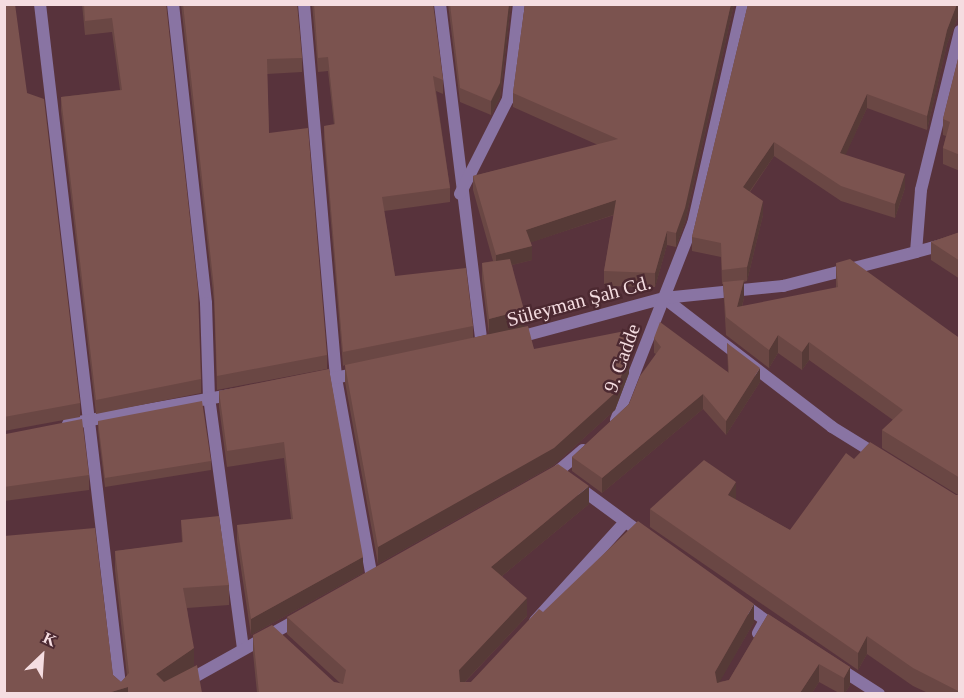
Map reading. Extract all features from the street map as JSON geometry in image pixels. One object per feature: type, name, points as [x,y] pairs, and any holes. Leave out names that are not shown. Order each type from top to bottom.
[{"type":"street","points":[[40,4],[86,420],[99,482],[121,693]]},
{"type":"street","points":[[173,4],[206,303],[209,397],[243,649]]},
{"type":"street","points":[[304,4],[336,378],[378,575],[355,588]]},
{"type":"street","points":[[440,4],[460,194]]},
{"type":"street","points":[[460,194],[508,99],[519,4]]},
{"type":"street","name":"9. Cadde","points":[[538,484],[559,472],[622,415],[693,224],[743,4]]},
{"type":"street","points":[[916,252],[921,190],[960,31]]},
{"type":"street","name":"Süleyman Şah Cd.","points":[[460,194],[488,346],[664,298],[783,286],[960,240]]},
{"type":"street","points":[[664,298],[832,427],[891,463]]},
{"type":"street","points":[[302,384],[372,370]]},
{"type":"street","points":[[56,428],[86,420],[244,392]]},
{"type":"street","points":[[559,472],[653,542]]},
{"type":"street","points":[[527,629],[626,522]]},
{"type":"street","points":[[728,594],[770,623],[749,648]]},
{"type":"street","points":[[164,693],[243,649],[277,637],[310,613]]},
{"type":"street","points":[[822,657],[879,693]]},
{"type":"building","points":[[4,4],[15,4],[27,93],[44,99],[80,403],[4,417]]},
{"type":"building","points":[[84,4],[166,4],[198,290],[201,379],[96,400],[61,97],[122,90],[112,18],[85,21]]},
{"type":"building","points":[[183,4],[297,4],[302,58],[267,59],[269,133],[308,128],[327,355],[217,376],[214,288]]},
{"type":"building","points":[[314,4],[433,4],[443,80],[433,76],[450,188],[382,197],[395,276],[466,268],[473,326],[343,352],[324,126],[335,124],[328,57],[318,58]]},
{"type":"building","points":[[450,4],[509,4],[500,83],[491,101],[460,88]]},
{"type":"building","points":[[525,4],[731,4],[685,208],[676,233],[667,231],[655,273],[604,271],[616,200],[526,230],[532,246],[496,255],[473,176],[618,139],[513,93]]},
{"type":"building","points":[[748,4],[957,4],[947,30],[927,116],[867,94],[840,153],[905,174],[895,204],[841,186],[774,142],[743,187],[763,201],[747,267],[722,270],[721,243],[692,237]]},
{"type":"building","points":[[960,51],[960,155],[943,148],[950,122],[943,119]]},
{"type":"building","points":[[960,232],[960,261],[931,242]]},
{"type":"building","points":[[510,259],[524,310],[489,319],[482,263]]},
{"type":"building","points":[[850,259],[958,337],[960,334],[960,478],[882,430],[903,410],[809,342],[802,352],[778,335],[769,350],[726,317],[723,282],[744,280],[737,307],[838,287],[836,263]]},
{"type":"building","points":[[660,322],[729,373],[727,343],[760,368],[726,421],[703,394],[602,478],[572,457],[629,404],[640,376],[661,347],[654,338]]},
{"type":"building","points":[[528,326],[534,349],[625,331],[629,355],[615,393],[554,448],[378,547],[345,365]]},
{"type":"building","points":[[329,369],[363,557],[251,619],[237,525],[293,519],[284,442],[227,451],[219,391]]},
{"type":"building","points":[[202,401],[211,461],[105,478],[98,421]]},
{"type":"building","points":[[82,419],[89,475],[4,487],[4,433]]},
{"type":"building","points":[[870,442],[956,495],[960,495],[960,692],[913,668],[867,636],[858,653],[650,509],[704,460],[736,482],[728,495],[790,530],[846,453],[854,459]]},
{"type":"building","points":[[558,464],[589,486],[491,567],[527,598],[459,670],[460,682],[471,682],[539,609],[543,612],[638,521],[754,604],[715,672],[717,683],[729,680],[768,614],[850,667],[844,678],[819,664],[800,693],[259,693],[253,635],[272,625],[334,682],[343,684],[346,670],[287,617]]},
{"type":"building","points":[[219,516],[229,585],[183,588],[194,648],[156,674],[164,682],[197,665],[202,693],[128,693],[128,687],[108,693],[4,693],[4,536],[95,528],[113,675],[121,682],[129,673],[115,551],[183,542],[181,520]]}]
